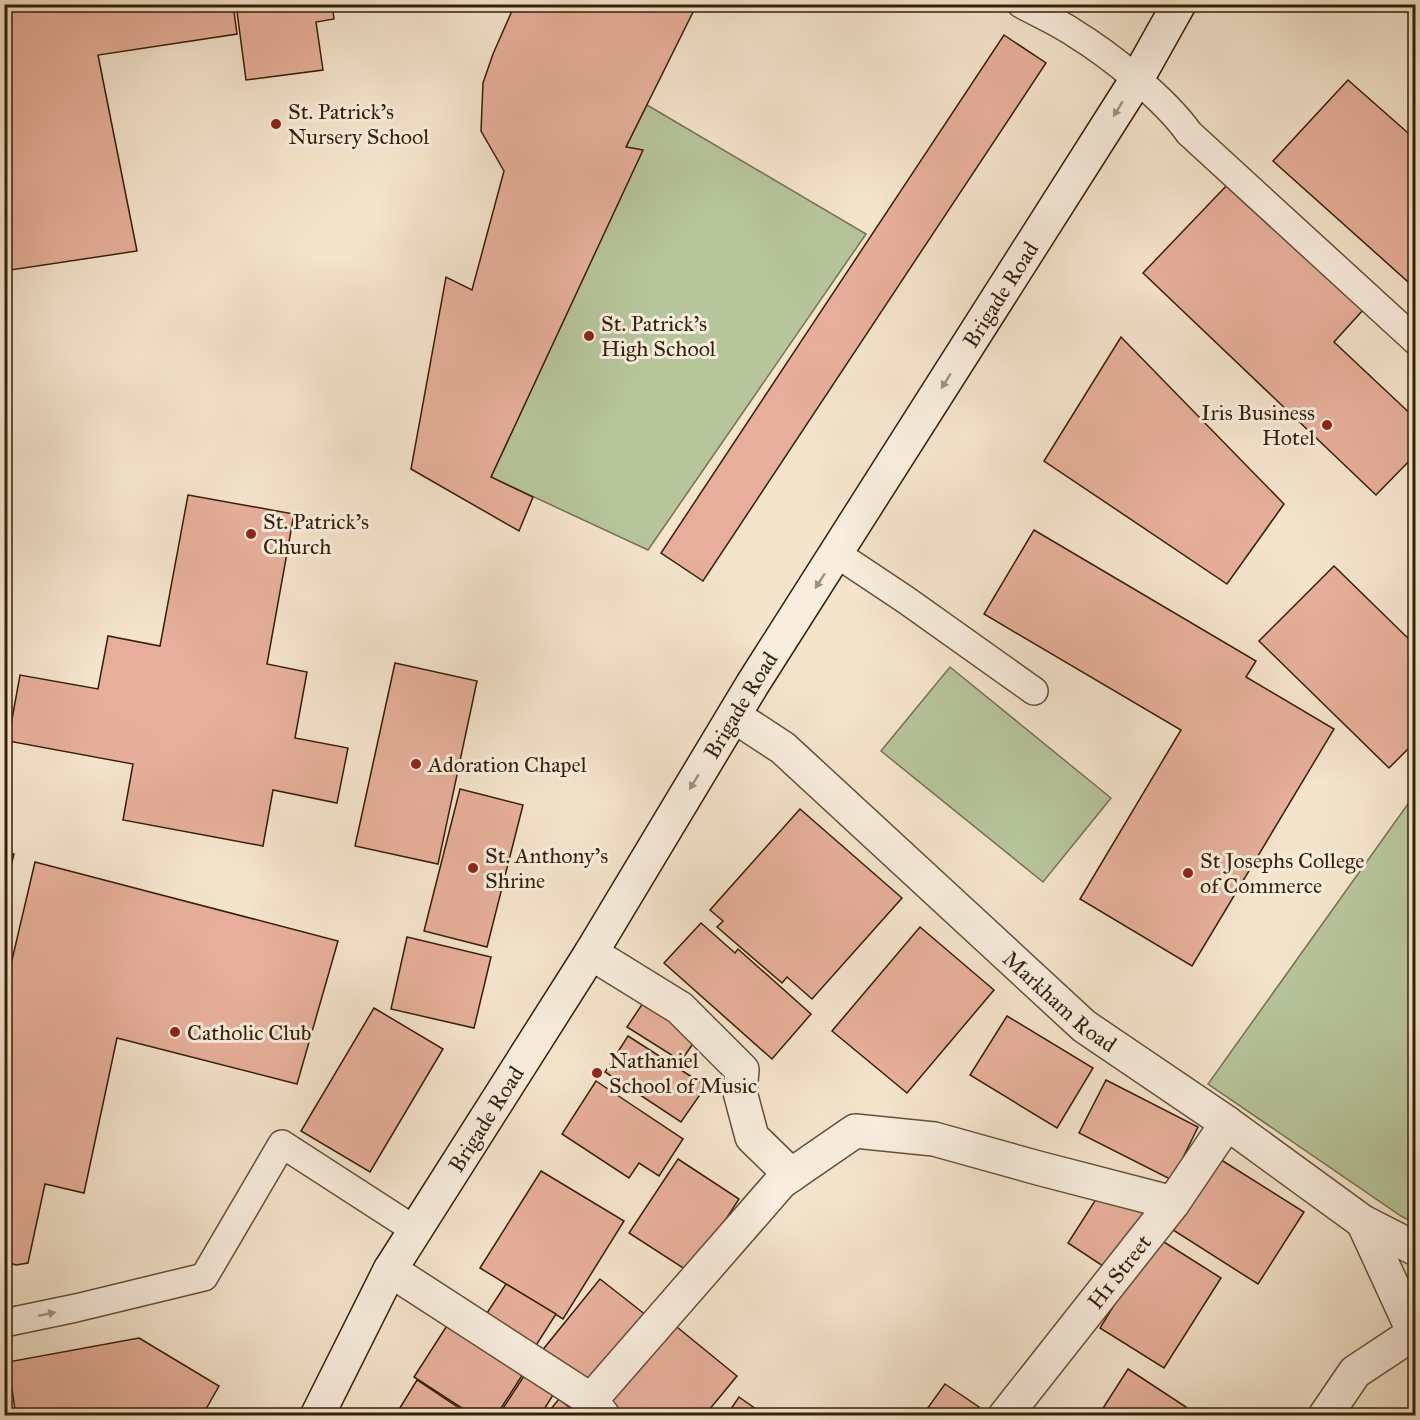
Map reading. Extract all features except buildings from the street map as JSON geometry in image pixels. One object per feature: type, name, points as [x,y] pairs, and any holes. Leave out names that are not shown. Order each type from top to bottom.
[{"type":"street","name":"Brigade Road","points":[[317,1416],[390,1270],[591,953],[734,716],[1137,79],[1179,4]]},
{"type":"street","name":"Markham Road","points":[[734,716],[783,748],[1084,1026],[1227,1123],[1363,1222],[1416,1249]]},
{"type":"street","points":[[591,953],[680,1008],[742,1070],[740,1092],[752,1137],[791,1175]]},
{"type":"street","name":"H1 Street","points":[[1005,1416],[1173,1203],[1227,1123]]},
{"type":"street","points":[[390,1270],[597,1408],[781,1182],[855,1131],[934,1139],[1173,1203]]},
{"type":"street","points":[[1325,1416],[1355,1372],[1415,1338],[1363,1222]]},
{"type":"lane","points":[[1021,4],[1074,33],[1137,79],[1189,133],[1416,341]]},
{"type":"lane","points":[[837,554],[1034,691]]},
{"type":"lane","points":[[4,1323],[204,1277],[282,1144],[415,1230]]},
{"type":"green space","points":[[647,105],[866,234],[648,550],[491,477],[642,150],[626,147]]},
{"type":"green space","points":[[950,667],[1111,798],[1043,882],[881,751]]},
{"type":"green space","points":[[1415,794],[1415,1223],[1401,1216],[1208,1084]]},
{"type":"place","name":"St. Patrick's Nursery School","points":[[276,124]]},
{"type":"place","name":"St. Patrick's High School","points":[[589,336]]},
{"type":"place","name":"Iris Business Hotel","points":[[1327,425]]},
{"type":"place","name":"St. Patrick's Church","points":[[251,534]]},
{"type":"place","name":"Adoration Chapel","points":[[416,764]]},
{"type":"place","name":"St. Anthony's Shrine","points":[[473,868]]},
{"type":"place","name":"St Josephs College of Commerce","points":[[1188,873]]},
{"type":"place","name":"Catholic Club","points":[[175,1032]]},
{"type":"place","name":"Nathaniel School of Music","points":[[597,1073]]}]
